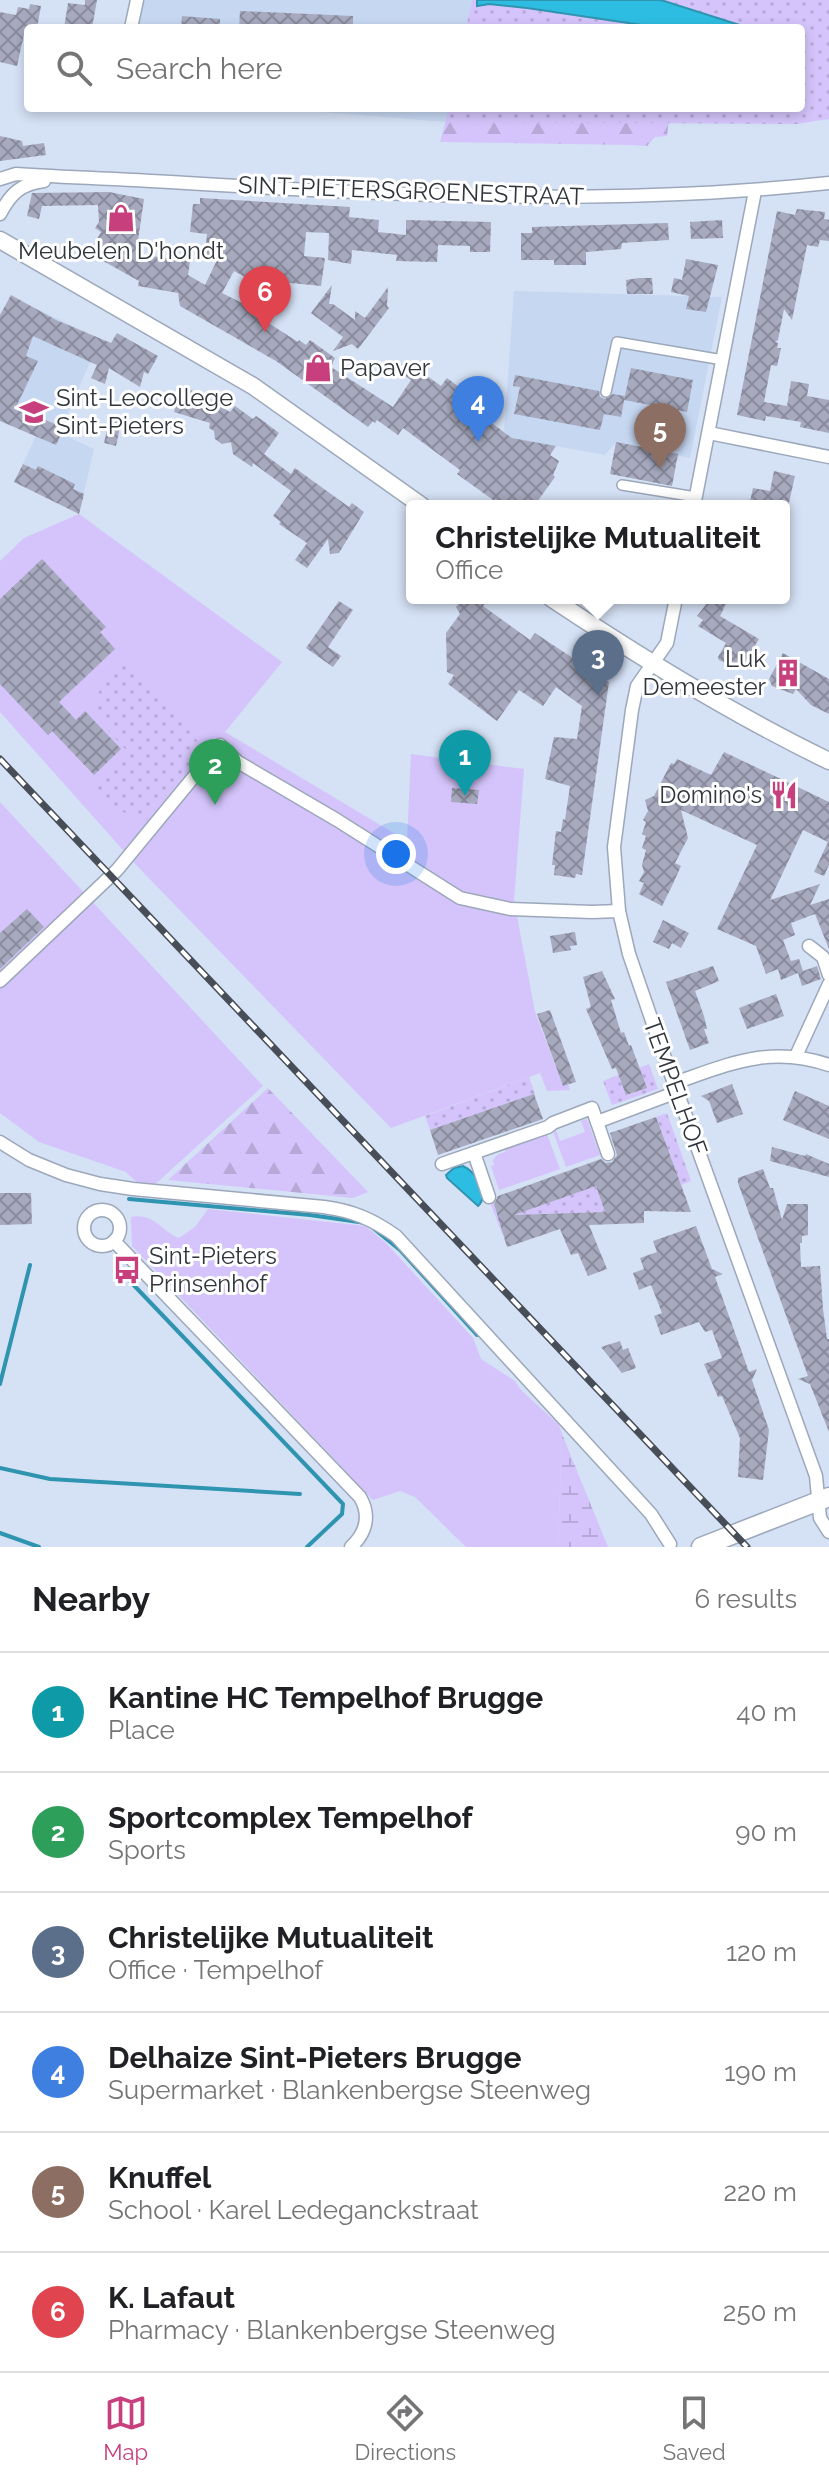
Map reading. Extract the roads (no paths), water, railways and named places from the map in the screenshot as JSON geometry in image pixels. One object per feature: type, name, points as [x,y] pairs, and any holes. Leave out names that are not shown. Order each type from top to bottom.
[{"type":"main road","points":[[0,240],[253,386],[414,500]]},
{"type":"main road","points":[[560,604],[732,711],[829,761]]},
{"type":"main road","points":[[701,1547],[824,1499]]},
{"type":"street","points":[[132,24],[137,0]]},
{"type":"street","name":"SINT-PIETERSGROENESTRAAT","points":[[0,179],[16,174],[364,194],[554,198],[755,191],[829,183]]},
{"type":"street","name":"SINT-PIETERSGROENESTRAAT","points":[[0,214],[11,195],[27,183],[67,178]]},
{"type":"street","points":[[695,500],[755,191]]},
{"type":"street","points":[[606,392],[617,342],[723,360]]},
{"type":"street","points":[[709,433],[829,457]]},
{"type":"street","points":[[622,485],[690,500]]},
{"type":"street","name":"TEMPELHOF","points":[[675,604],[667,643],[637,686],[632,710],[614,847],[619,911],[629,954],[675,1088],[824,1499],[820,1518],[829,1532]]},
{"type":"street","points":[[0,981],[117,870],[220,745],[238,762],[460,898],[510,909],[619,911]]},
{"type":"street","points":[[809,946],[823,957],[829,975]]},
{"type":"street","points":[[796,1056],[829,984]]},
{"type":"street","points":[[597,1122],[743,1060],[763,1056],[796,1056],[829,1065]]},
{"type":"street","points":[[442,1164],[548,1127],[592,1108],[608,1154]]},
{"type":"street","points":[[0,1142],[29,1160],[100,1184],[324,1207],[353,1211],[376,1221],[396,1236],[530,1380],[651,1514],[670,1544]]},
{"type":"street","points":[[474,1153],[489,1197]]},
{"type":"street","points":[[114,1241],[360,1497],[365,1505],[366,1523],[351,1547]]},
{"type":"water","points":[[477,0],[661,0],[736,24],[635,24],[527,8],[489,4],[477,6]]},
{"type":"water","points":[[463,1166],[473,1173],[480,1184],[483,1196],[478,1206],[447,1178],[446,1175],[454,1168]]},
{"type":"waterway","points":[[129,1199],[366,1223]]},
{"type":"waterway","points":[[373,1228],[400,1250],[477,1335]]},
{"type":"waterway","points":[[0,1384],[30,1265]]},
{"type":"waterway","points":[[125,1276],[343,1504],[342,1514],[307,1547]]},
{"type":"waterway","points":[[0,1468],[50,1479],[300,1494]]},
{"type":"waterway","points":[[0,1533],[39,1547]]},
{"type":"railway","points":[[0,759],[747,1547]]},
{"type":"place","name":"Meubelen D'hondt","points":[[121,218]]},
{"type":"place","name":"K. Lafaut","points":[[265,332]]},
{"type":"place","name":"Papaver","points":[[318,368]]},
{"type":"place","name":"Sint-Leocollege Sint-Pieters","points":[[34,412]]},
{"type":"place","name":"Delhaize Sint-Pieters Brugge","points":[[478,442]]},
{"type":"place","name":"Knuffel","points":[[660,469]]},
{"type":"place","name":"Luk Demeester","points":[[788,673]]},
{"type":"place","name":"Christelijke Mutualiteit","points":[[598,696]]},
{"type":"place","name":"Domino's","points":[[784,795]]},
{"type":"place","name":"Kantine HC Tempelhof Brugge","points":[[465,796]]},
{"type":"place","name":"Sportcomplex Tempelhof","points":[[215,805]]},
{"type":"place","name":"Sint-Pieters Prinsenhof","points":[[127,1270]]}]
